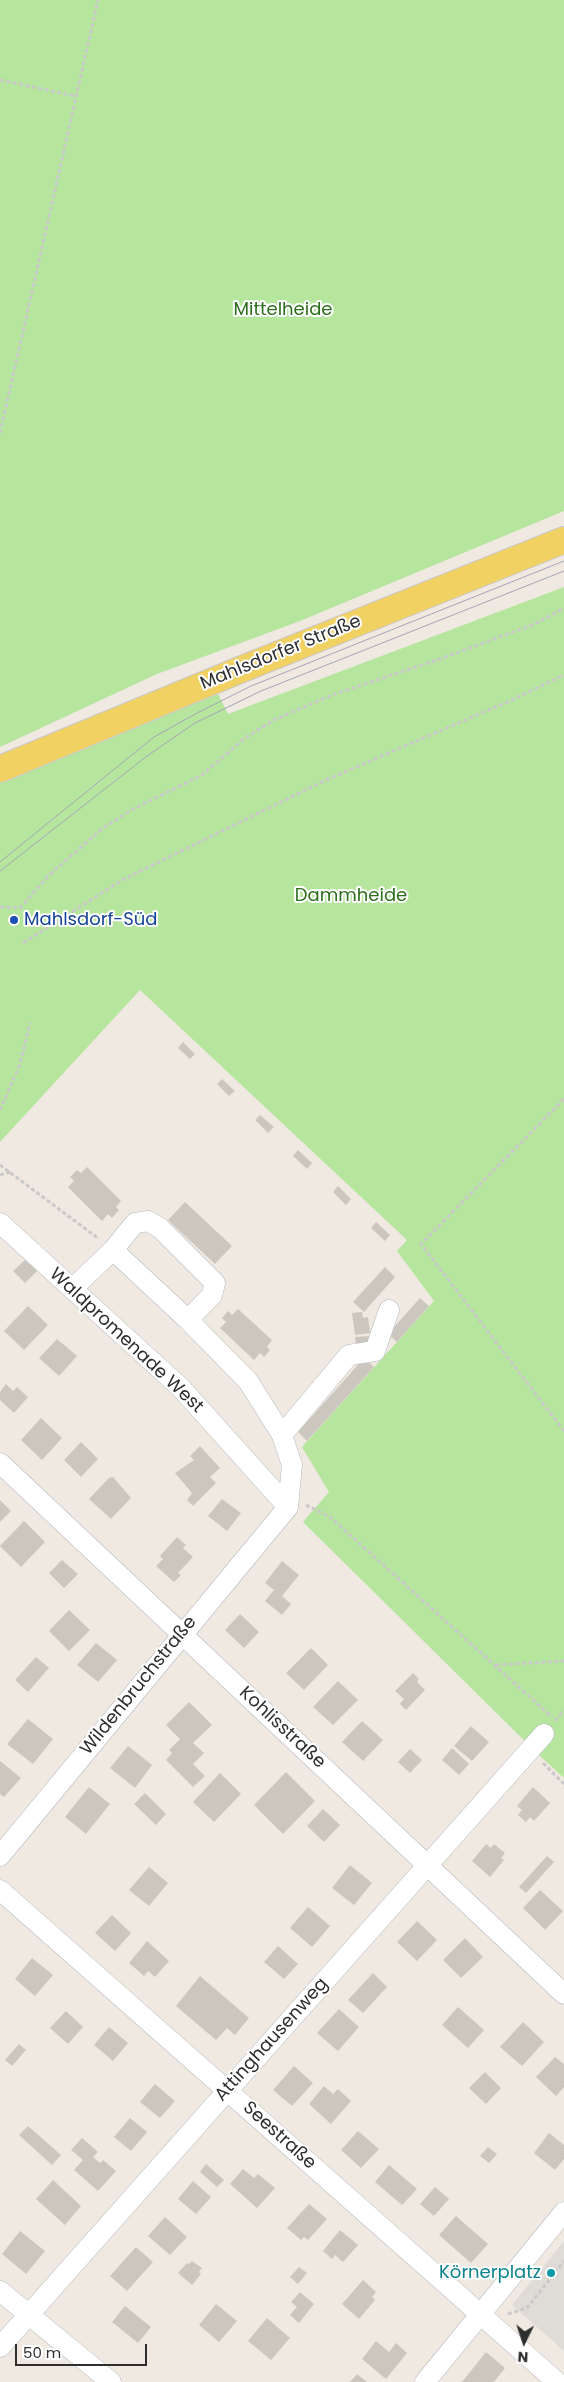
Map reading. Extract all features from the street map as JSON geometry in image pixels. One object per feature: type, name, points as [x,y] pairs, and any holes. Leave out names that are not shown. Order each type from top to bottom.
[{"type":"main road","name":"Mahlsdorfer Straße","points":[[0,769],[564,540]]},
{"type":"street","points":[[72,1289],[113,1250],[135,1223],[148,1221],[160,1228],[215,1283],[212,1295],[188,1320]]},
{"type":"street","name":"Waldpromenade West","points":[[0,1223],[181,1388],[284,1512]]},
{"type":"street","points":[[113,1250],[188,1320],[248,1381],[282,1435],[292,1465],[284,1512]]},
{"type":"street","points":[[282,1435],[349,1355],[374,1351],[389,1310]]},
{"type":"street","name":"Kohlisstraße","points":[[0,1463],[564,1994]]},
{"type":"street","name":"Wildenbruchstraße","points":[[0,1856],[284,1512]]},
{"type":"street","name":"Attinghausenweg","points":[[0,2347],[227,2089],[530,1752],[550,1727]]},
{"type":"street","name":"Seestraße","points":[[0,1890],[557,2382]]},
{"type":"street","points":[[425,2382],[564,2212]]},
{"type":"street","points":[[0,2290],[111,2382]]},
{"type":"path","points":[[0,433],[98,0]]},
{"type":"path","points":[[0,80],[75,96]]},
{"type":"path","points":[[0,907],[20,908],[49,875],[103,828],[133,809],[202,775],[246,738],[274,720],[332,694],[440,659],[535,624],[564,608]]},
{"type":"path","points":[[23,943],[122,880],[326,780],[514,699],[564,675]]},
{"type":"path","points":[[0,1110],[20,1064],[30,1023]]},
{"type":"path","points":[[564,1099],[421,1244],[564,1431]]},
{"type":"path","points":[[0,1165],[113,1250]]},
{"type":"path","points":[[0,1175],[10,1172]]},
{"type":"path","points":[[284,1512],[309,1504],[330,1517],[496,1665],[550,1727]]},
{"type":"path","points":[[496,1665],[564,1661]]},
{"type":"path","points":[[530,1752],[564,1784]]},
{"type":"path","points":[[508,2314],[527,2308],[564,2262]]},
{"type":"green space","name":"Mittelheide","points":[[0,0],[564,0],[564,511],[300,621],[157,674],[0,747]]},
{"type":"green space","name":"Dammheide","points":[[564,587],[564,1778],[303,1522],[329,1492],[302,1447],[434,1301],[397,1251],[407,1240],[140,990],[0,1142],[0,778],[218,694],[228,714]]},
{"type":"shaded area","name":"Körnerplatz","points":[[564,2241],[564,2351],[512,2305]]},
{"type":"building","points":[[183,1042],[195,1054],[190,1059],[178,1048]]},
{"type":"building","points":[[222,1079],[235,1091],[229,1096],[217,1084]]},
{"type":"building","points":[[260,1115],[274,1127],[268,1133],[255,1120]]},
{"type":"building","points":[[298,1150],[312,1163],[307,1169],[293,1156]]},
{"type":"building","points":[[87,1167],[121,1201],[116,1207],[119,1210],[112,1218],[108,1214],[102,1221],[68,1187],[74,1181],[70,1177],[77,1170],[81,1173]]},
{"type":"building","points":[[338,1186],[351,1199],[346,1205],[333,1192]]},
{"type":"building","points":[[185,1202],[232,1246],[215,1264],[168,1220]]},
{"type":"building","points":[[376,1222],[390,1235],[385,1241],[371,1228]]},
{"type":"building","points":[[25,1260],[37,1271],[25,1283],[13,1271]]},
{"type":"building","points":[[385,1267],[395,1277],[364,1312],[353,1302]]},
{"type":"building","points":[[420,1298],[429,1306],[397,1342],[388,1334]]},
{"type":"building","points":[[28,1306],[48,1325],[24,1350],[4,1331]]},
{"type":"building","points":[[238,1309],[272,1340],[267,1347],[270,1350],[264,1357],[260,1353],[254,1360],[220,1328],[226,1322],[222,1318],[228,1311],[232,1315]]},
{"type":"building","points":[[362,1312],[363,1318],[368,1317],[370,1333],[355,1335],[352,1313]]},
{"type":"building","points":[[370,1336],[371,1343],[356,1345],[355,1337]]},
{"type":"building","points":[[57,1339],[77,1356],[59,1376],[39,1358]]},
{"type":"building","points":[[364,1358],[374,1367],[307,1441],[298,1432]]},
{"type":"building","points":[[6,1384],[13,1391],[17,1387],[28,1397],[14,1413],[0,1400],[0,1392]]},
{"type":"building","points":[[41,1418],[62,1438],[42,1460],[21,1440]]},
{"type":"building","points":[[81,1442],[98,1459],[81,1477],[64,1460]]},
{"type":"building","points":[[200,1446],[220,1468],[210,1477],[216,1483],[193,1506],[187,1500],[192,1493],[175,1473],[194,1460],[190,1456]]},
{"type":"building","points":[[113,1477],[131,1498],[111,1519],[89,1499],[109,1478]]},
{"type":"building","points":[[222,1499],[241,1513],[227,1531],[208,1516]]},
{"type":"building","points":[[0,1500],[11,1511],[0,1522]]},
{"type":"building","points":[[24,1521],[45,1542],[21,1567],[0,1546]]},
{"type":"building","points":[[177,1537],[186,1545],[183,1548],[193,1557],[178,1573],[181,1575],[174,1582],[156,1566],[163,1559],[160,1556]]},
{"type":"building","points":[[62,1560],[78,1574],[64,1588],[49,1573]]},
{"type":"building","points":[[282,1561],[299,1575],[282,1596],[291,1604],[282,1615],[265,1601],[274,1590],[265,1583]]},
{"type":"building","points":[[69,1610],[90,1630],[69,1651],[49,1631]]},
{"type":"building","points":[[240,1614],[259,1632],[244,1648],[225,1630]]},
{"type":"building","points":[[96,1643],[117,1660],[98,1682],[77,1665]]},
{"type":"building","points":[[311,1648],[328,1665],[304,1690],[286,1673]]},
{"type":"building","points":[[36,1657],[49,1668],[28,1692],[15,1680]]},
{"type":"building","points":[[413,1673],[419,1679],[417,1682],[425,1690],[406,1710],[400,1704],[404,1699],[395,1691]]},
{"type":"building","points":[[338,1681],[358,1700],[333,1725],[313,1707]]},
{"type":"building","points":[[189,1702],[212,1725],[193,1743],[204,1753],[193,1764],[205,1776],[193,1787],[166,1760],[172,1753],[169,1750],[180,1739],[166,1725]]},
{"type":"building","points":[[28,1719],[53,1739],[33,1764],[7,1744]]},
{"type":"building","points":[[362,1721],[383,1740],[363,1761],[342,1742]]},
{"type":"building","points":[[471,1726],[489,1742],[472,1761],[454,1746]]},
{"type":"building","points":[[128,1746],[152,1765],[135,1788],[110,1768]]},
{"type":"building","points":[[452,1748],[469,1764],[459,1775],[442,1760]]},
{"type":"building","points":[[410,1749],[422,1760],[410,1773],[398,1762]]},
{"type":"building","points":[[0,1761],[21,1778],[4,1797],[0,1794]]},
{"type":"building","points":[[286,1772],[315,1801],[283,1834],[254,1805]]},
{"type":"building","points":[[220,1773],[241,1794],[214,1822],[193,1802]]},
{"type":"building","points":[[89,1787],[110,1804],[86,1834],[65,1817]]},
{"type":"building","points":[[533,1787],[550,1803],[534,1821],[530,1817],[526,1822],[518,1815],[522,1810],[517,1806]]},
{"type":"building","points":[[145,1793],[166,1814],[156,1825],[134,1804]]},
{"type":"building","points":[[323,1809],[340,1825],[324,1842],[307,1826]]},
{"type":"building","points":[[486,1844],[491,1848],[494,1844],[505,1853],[501,1858],[504,1860],[490,1877],[472,1861]]},
{"type":"building","points":[[547,1856],[554,1862],[526,1893],[519,1887]]},
{"type":"building","points":[[350,1865],[372,1883],[354,1905],[332,1888]]},
{"type":"building","points":[[149,1867],[168,1883],[149,1906],[129,1890]]},
{"type":"building","points":[[540,1890],[563,1911],[545,1930],[523,1908]]},
{"type":"building","points":[[308,1907],[330,1926],[312,1947],[290,1928]]},
{"type":"building","points":[[112,1915],[131,1933],[115,1951],[95,1933]]},
{"type":"building","points":[[417,1921],[437,1940],[417,1961],[397,1942]]},
{"type":"building","points":[[465,1938],[483,1957],[461,1978],[443,1960]]},
{"type":"building","points":[[147,1941],[169,1961],[155,1977],[148,1971],[144,1976],[129,1963]]},
{"type":"building","points":[[278,1946],[298,1964],[284,1979],[264,1962]]},
{"type":"building","points":[[32,1958],[53,1975],[35,1996],[15,1979]]},
{"type":"building","points":[[373,1973],[387,1987],[363,2013],[348,2000]]},
{"type":"building","points":[[200,1976],[249,2018],[235,2035],[227,2028],[216,2040],[176,2006]]},
{"type":"building","points":[[458,2007],[484,2030],[468,2048],[442,2025]]},
{"type":"building","points":[[339,2009],[359,2027],[338,2051],[317,2033]]},
{"type":"building","points":[[66,2011],[83,2027],[68,2044],[50,2028]]},
{"type":"building","points":[[523,2022],[544,2042],[522,2066],[500,2047]]},
{"type":"building","points":[[109,2027],[128,2043],[113,2061],[94,2045]]},
{"type":"building","points":[[19,2044],[26,2050],[12,2066],[5,2060]]},
{"type":"building","points":[[555,2057],[564,2064],[564,2087],[556,2096],[536,2077]]},
{"type":"building","points":[[294,2066],[313,2083],[292,2106],[273,2090]]},
{"type":"building","points":[[485,2072],[501,2088],[486,2104],[469,2088]]},
{"type":"building","points":[[155,2084],[175,2101],[160,2118],[140,2102]]},
{"type":"building","points":[[324,2086],[333,2094],[338,2089],[351,2101],[331,2124],[309,2104]]},
{"type":"building","points":[[130,2118],[147,2132],[131,2151],[114,2137]]},
{"type":"building","points":[[28,2126],[61,2155],[52,2165],[19,2135]]},
{"type":"building","points":[[358,2131],[379,2149],[361,2168],[341,2150]]},
{"type":"building","points":[[549,2133],[564,2145],[564,2159],[555,2170],[534,2153]]},
{"type":"building","points":[[82,2138],[98,2152],[93,2157],[100,2163],[103,2160],[116,2171],[98,2191],[74,2170],[83,2160],[71,2150]]},
{"type":"building","points":[[488,2147],[497,2154],[489,2163],[480,2156]]},
{"type":"building","points":[[206,2164],[224,2180],[217,2187],[200,2172]]},
{"type":"building","points":[[389,2165],[417,2189],[402,2205],[375,2182]]},
{"type":"building","points":[[243,2169],[254,2178],[258,2174],[275,2188],[257,2208],[230,2184]]},
{"type":"building","points":[[53,2180],[81,2206],[65,2225],[36,2199]]},
{"type":"building","points":[[193,2181],[211,2197],[196,2214],[178,2199]]},
{"type":"building","points":[[435,2187],[449,2199],[434,2216],[420,2204]]},
{"type":"building","points":[[309,2204],[327,2219],[308,2240],[304,2237],[301,2240],[287,2228]]},
{"type":"building","points":[[456,2216],[488,2244],[471,2263],[439,2235]]},
{"type":"building","points":[[165,2217],[187,2237],[170,2255],[148,2236]]},
{"type":"building","points":[[340,2230],[358,2245],[343,2262],[335,2255],[332,2259],[323,2251]]},
{"type":"building","points":[[20,2231],[45,2251],[26,2274],[2,2254]]},
{"type":"building","points":[[136,2247],[153,2262],[127,2291],[110,2276]]},
{"type":"building","points":[[192,2261],[202,2268],[199,2272],[201,2274],[192,2285],[178,2273],[187,2263],[189,2264]]},
{"type":"building","points":[[299,2267],[307,2273],[298,2284],[290,2277]]},
{"type":"building","points":[[363,2280],[376,2292],[372,2297],[375,2300],[359,2319],[342,2304]]},
{"type":"building","points":[[300,2292],[314,2304],[299,2323],[290,2315],[297,2307],[291,2302]]},
{"type":"building","points":[[216,2304],[237,2321],[219,2342],[199,2325]]},
{"type":"building","points":[[125,2306],[151,2327],[138,2343],[112,2322]]},
{"type":"building","points":[[267,2318],[290,2338],[271,2360],[248,2341]]},
{"type":"building","points":[[376,2341],[389,2352],[396,2343],[407,2353],[386,2379],[362,2359]]},
{"type":"building","points":[[486,2352],[505,2368],[494,2382],[462,2382]]},
{"type":"building","points":[[357,2374],[367,2382],[350,2382]]},
{"type":"tram line","points":[[0,862],[154,737],[197,713],[251,686],[564,561]]},
{"type":"tram line","points":[[0,871],[147,756],[195,723],[261,691],[564,571]]},
{"type":"place","name":"Mahlsdorf-Süd","points":[[14,920]]},
{"type":"place","name":"Körnerplatz","points":[[551,2273]]}]
